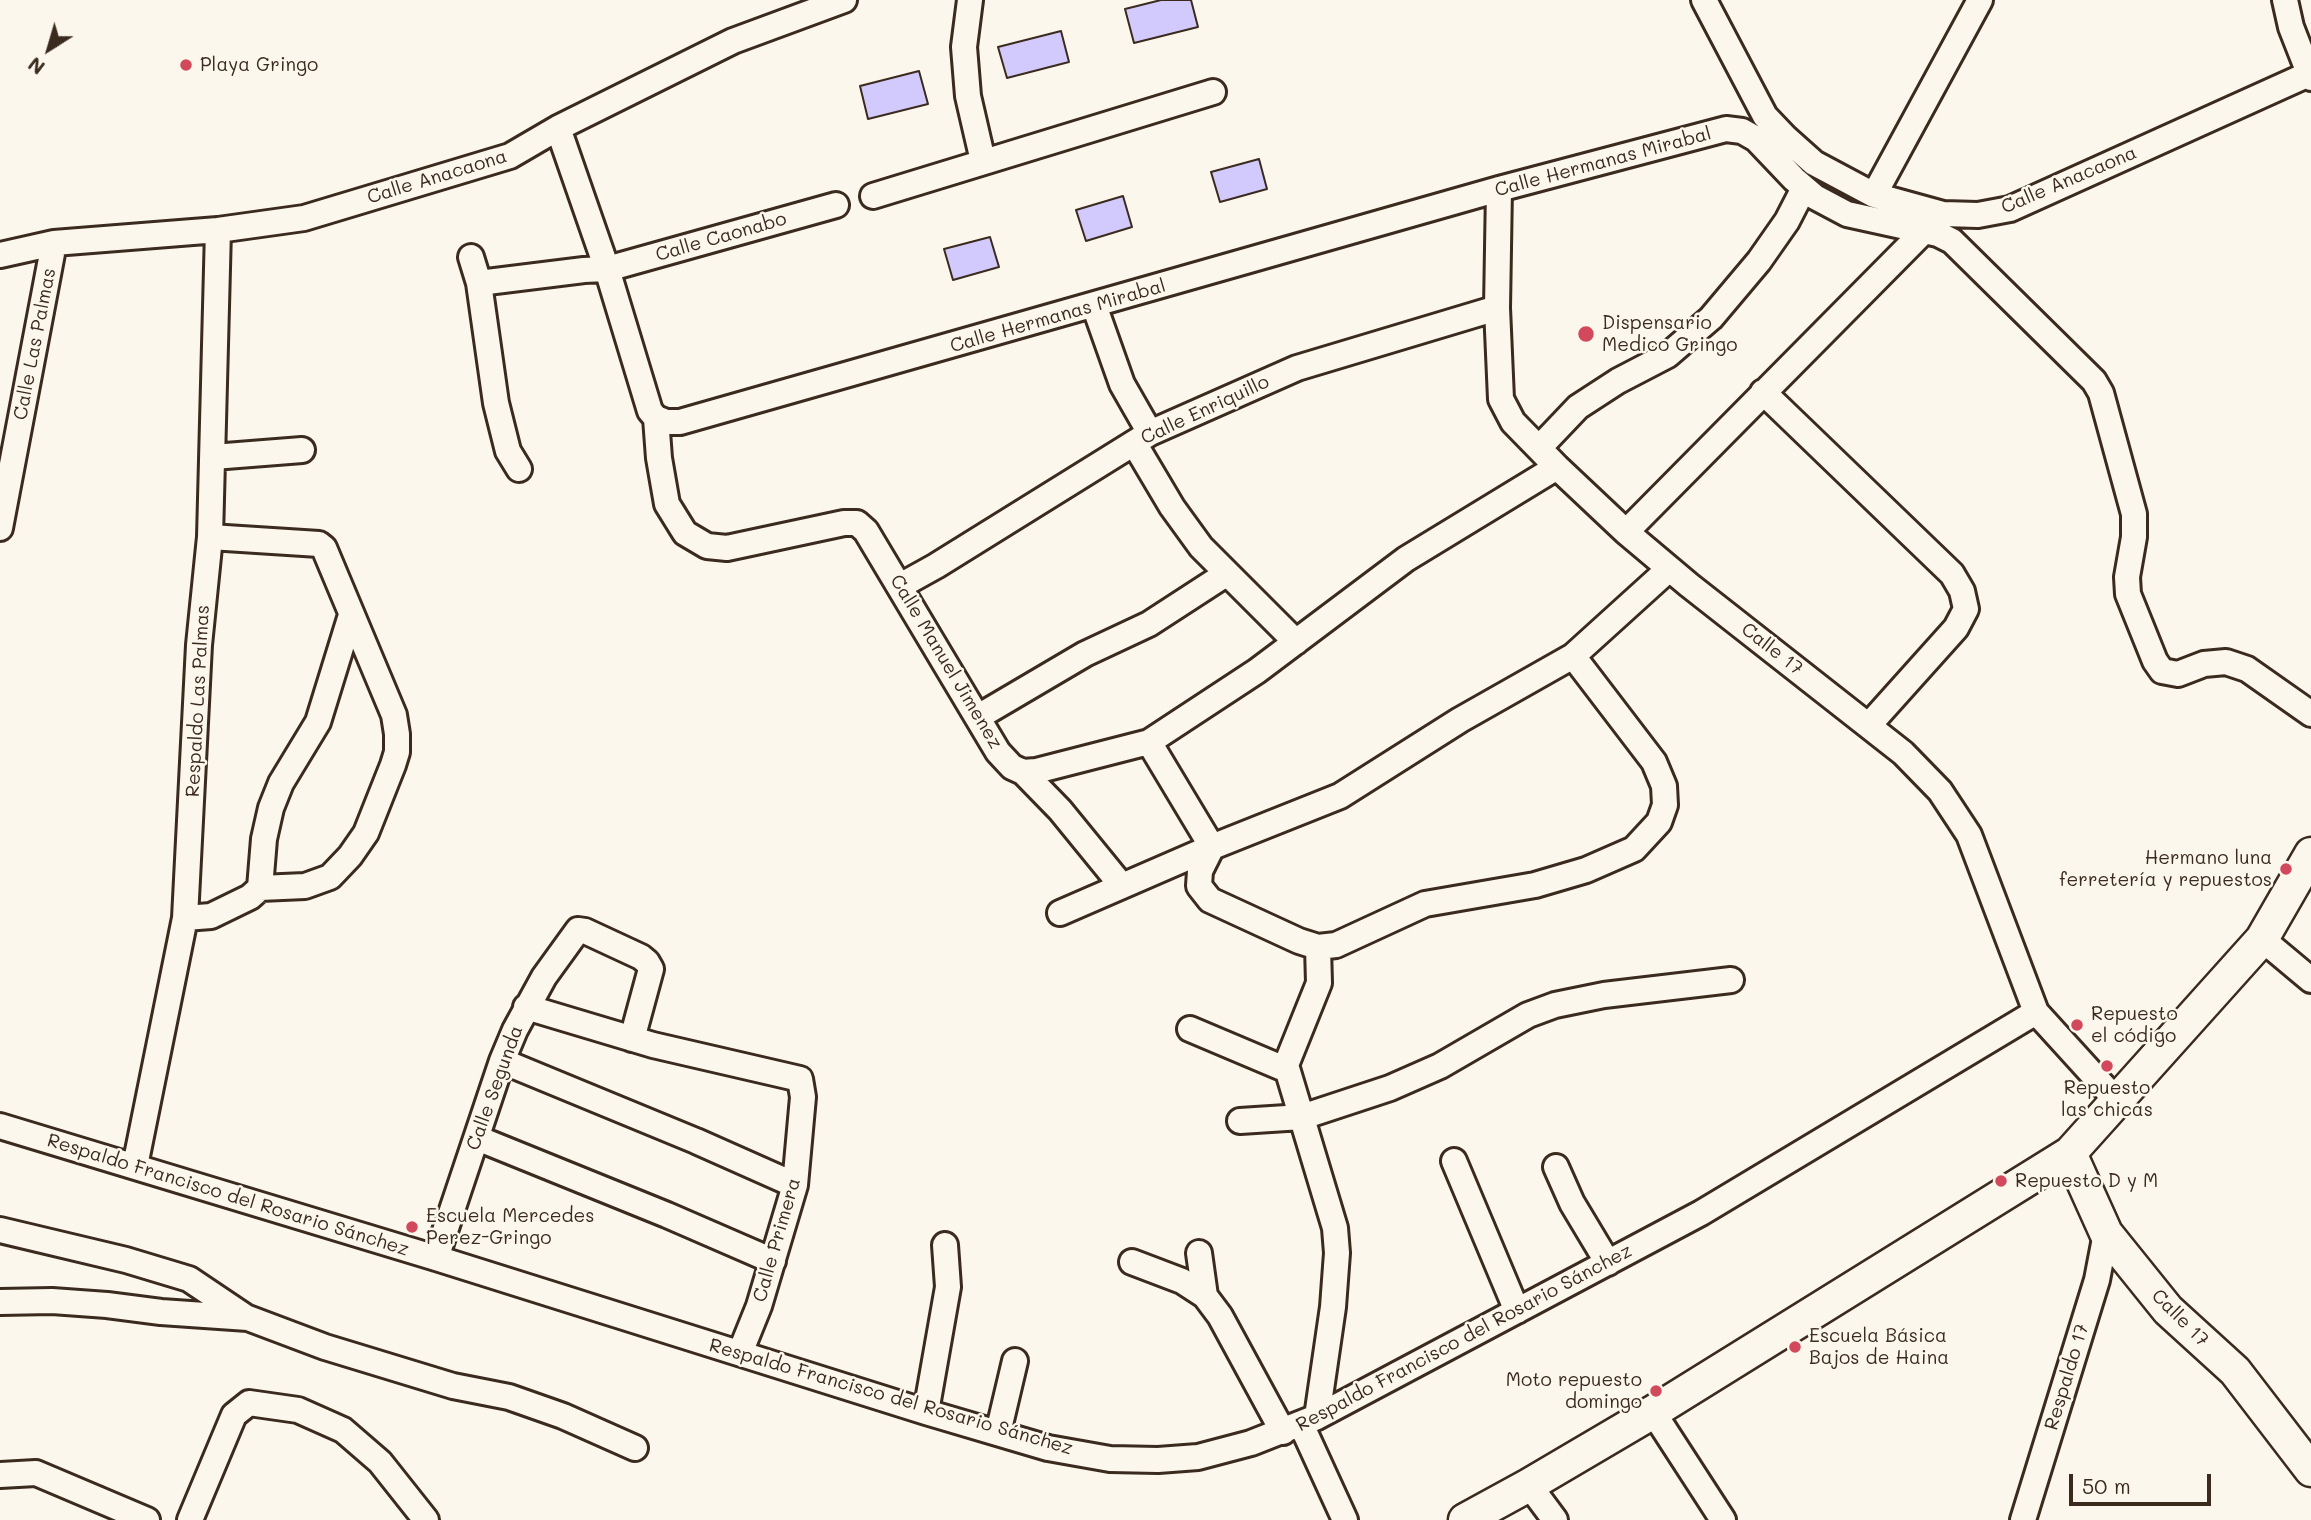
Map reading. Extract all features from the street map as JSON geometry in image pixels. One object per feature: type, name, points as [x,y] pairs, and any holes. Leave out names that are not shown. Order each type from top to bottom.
[{"type":"main road","points":[[1465,1520],[1653,1412],[2070,1153],[2262,939],[2311,854]]},
{"type":"main road","name":"Calle 17","points":[[2070,1153],[2106,1233],[2168,1310],[2235,1371],[2311,1470]]},
{"type":"street","name":"Calle Anacaona","points":[[0,255],[54,243],[218,230],[304,218],[497,160],[510,156],[558,128],[733,41],[844,0]]},
{"type":"street","points":[[970,0],[964,47],[968,96],[983,161]]},
{"type":"street","name":"Calle Anacaona","points":[[1703,0],[1765,116],[1786,138],[1814,163],[1874,195],[1943,215],[1978,215],[2010,209],[2310,76]]},
{"type":"street","points":[[1874,195],[1980,0]]},
{"type":"street","points":[[2285,0],[2291,27],[2310,76]]},
{"type":"street","points":[[873,196],[1213,92]]},
{"type":"street","points":[[558,128],[607,269],[650,411],[661,420]]},
{"type":"street","name":"Calle Hermanas Mirabal","points":[[661,420],[680,422],[1499,189],[1726,129],[1742,131],[1756,139],[1815,197],[1847,214],[1938,234],[1952,241],[2094,381],[2101,393],[2134,514],[2134,537],[2127,578],[2129,593],[2155,661],[2162,671],[2178,674],[2204,664],[2226,662],[2247,669],[2311,714]]},
{"type":"street","points":[[1539,448],[1578,407],[1618,381],[1668,355],[1711,318],[1759,261],[1787,220],[1804,188]]},
{"type":"street","name":"Calle 17","points":[[1499,189],[1497,308],[1501,399],[1513,422],[1626,532],[1669,569],[1903,753],[1940,791],[1969,835],[2036,1012],[2116,1100]]},
{"type":"street","name":"Calle Caonabo","points":[[479,283],[607,269],[836,205]]},
{"type":"street","name":"Respaldo Las Palmas","points":[[135,1166],[185,918],[199,645],[210,537],[218,230]]},
{"type":"street","points":[[1626,532],[1924,231]]},
{"type":"street","name":"Calle Las Palmas","points":[[0,528],[7,453],[54,243]]},
{"type":"street","points":[[471,257],[479,283],[496,403],[508,451],[519,469]]},
{"type":"street","points":[[1094,305],[1142,438],[1172,508],[1201,547],[1296,642]]},
{"type":"street","name":"Calle Enriquillo","points":[[900,586],[1142,438],[1297,368],[1497,308]]},
{"type":"street","points":[[1763,392],[1952,574],[1962,591],[1966,609],[1956,628],[1869,725]]},
{"type":"street","name":"Calle Manuel Jimenez","points":[[661,420],[659,458],[667,504],[685,533],[707,546],[727,548],[844,523],[857,523],[866,530],[998,752],[1012,767],[1023,772],[1060,810],[1122,886]]},
{"type":"street","points":[[213,457],[302,450]]},
{"type":"street","points":[[1023,772],[1149,742],[1257,671],[1406,559],[1557,467]]},
{"type":"street","points":[[185,918],[211,916],[250,897],[260,888],[305,886],[330,877],[366,834],[397,752],[394,715],[324,548],[318,544],[210,537]]},
{"type":"street","points":[[1060,913],[1212,847],[1340,796],[1460,720],[1573,656],[1669,569]]},
{"type":"street","points":[[978,717],[1085,654],[1149,624],[1226,574]]},
{"type":"street","points":[[260,888],[264,839],[271,808],[281,783],[318,722],[351,615]]},
{"type":"street","points":[[1212,847],[1199,871],[1199,886],[1210,900],[1318,947],[1336,945],[1425,904],[1535,885],[1586,870],[1634,849],[1659,822],[1665,805],[1664,786],[1654,762],[1573,656]]},
{"type":"street","points":[[1149,742],[1212,847]]},
{"type":"street","name":"Calle Segunda","points":[[436,1258],[502,1061],[526,1007],[578,930],[647,962],[650,969],[632,1039]]},
{"type":"street","points":[[2262,939],[2311,979]]},
{"type":"street","points":[[1300,1424],[1333,1307],[1337,1253],[1330,1205],[1287,1070],[1287,1060],[1319,983],[1318,947]]},
{"type":"street","points":[[1240,1121],[1302,1117],[1390,1088],[1440,1066],[1528,1015],[1555,1005],[1604,995],[1731,980]]},
{"type":"street","points":[[526,1007],[632,1039]]},
{"type":"street","name":"Respaldo Francisco del Rosario Sánchez","points":[[0,1126],[1048,1448],[1110,1459],[1158,1460],[1198,1457],[1251,1443],[1300,1424],[1702,1213],[2036,1012]]},
{"type":"street","points":[[1190,1029],[1287,1070]]},
{"type":"street","name":"Calle Primera","points":[[632,1039],[797,1077],[802,1082],[795,1185],[759,1306],[740,1353]]},
{"type":"street","points":[[502,1061],[795,1185]]},
{"type":"street","points":[[477,1138],[773,1261]]},
{"type":"street","points":[[1454,1161],[1517,1311]]},
{"type":"street","points":[[1556,1167],[1572,1203],[1608,1263]]},
{"type":"street","points":[[0,1230],[126,1259],[189,1279],[248,1318],[325,1347],[453,1386],[509,1398],[563,1416],[635,1448]]},
{"type":"street","name":"Respaldo 17","points":[[2024,1520],[2097,1280],[2106,1233]]},
{"type":"street","points":[[926,1412],[948,1287],[945,1245]]},
{"type":"street","points":[[1199,1253],[1205,1296]]},
{"type":"street","points":[[1132,1262],[1182,1281],[1205,1296],[1300,1424],[1345,1520]]},
{"type":"street","points":[[0,1302],[52,1301],[248,1318]]},
{"type":"street","points":[[998,1433],[1015,1361]]},
{"type":"street","points":[[190,1520],[234,1415],[249,1402],[299,1410],[343,1430],[380,1462],[426,1520]]},
{"type":"street","points":[[1653,1412],[1723,1520]]},
{"type":"street","points":[[0,1475],[36,1474],[147,1520]]},
{"type":"street","points":[[1529,1485],[1555,1520]]},
{"type":"building","points":[[1161,0],[1191,0],[1198,27],[1134,43],[1125,9]]},
{"type":"building","points":[[1061,31],[1069,62],[1007,78],[998,47]]},
{"type":"building","points":[[919,71],[928,104],[868,119],[860,86]]},
{"type":"building","points":[[1259,159],[1267,189],[1220,202],[1211,172]]},
{"type":"building","points":[[1123,196],[1132,227],[1086,241],[1076,210]]},
{"type":"building","points":[[990,237],[999,267],[953,280],[944,249]]},
{"type":"place","name":"Playa Gringo","points":[[186,65]]},
{"type":"place","name":"Dispensario Medico Gringo","points":[[1586,334]]},
{"type":"place","name":"Hermano luna ferretería y repuestos","points":[[2286,869]]},
{"type":"place","name":"Repuesto el código","points":[[2077,1025]]},
{"type":"place","name":"Repuesto las chicas","points":[[2107,1066]]},
{"type":"place","name":"Repuesto D y M","points":[[2001,1181]]},
{"type":"place","name":"Escuela Mercedes Perez-Gringo","points":[[412,1227]]},
{"type":"place","name":"Escuela Básica Bajos de Haina","points":[[1795,1347]]},
{"type":"place","name":"Moto repuesto domingo","points":[[1656,1391]]}]
